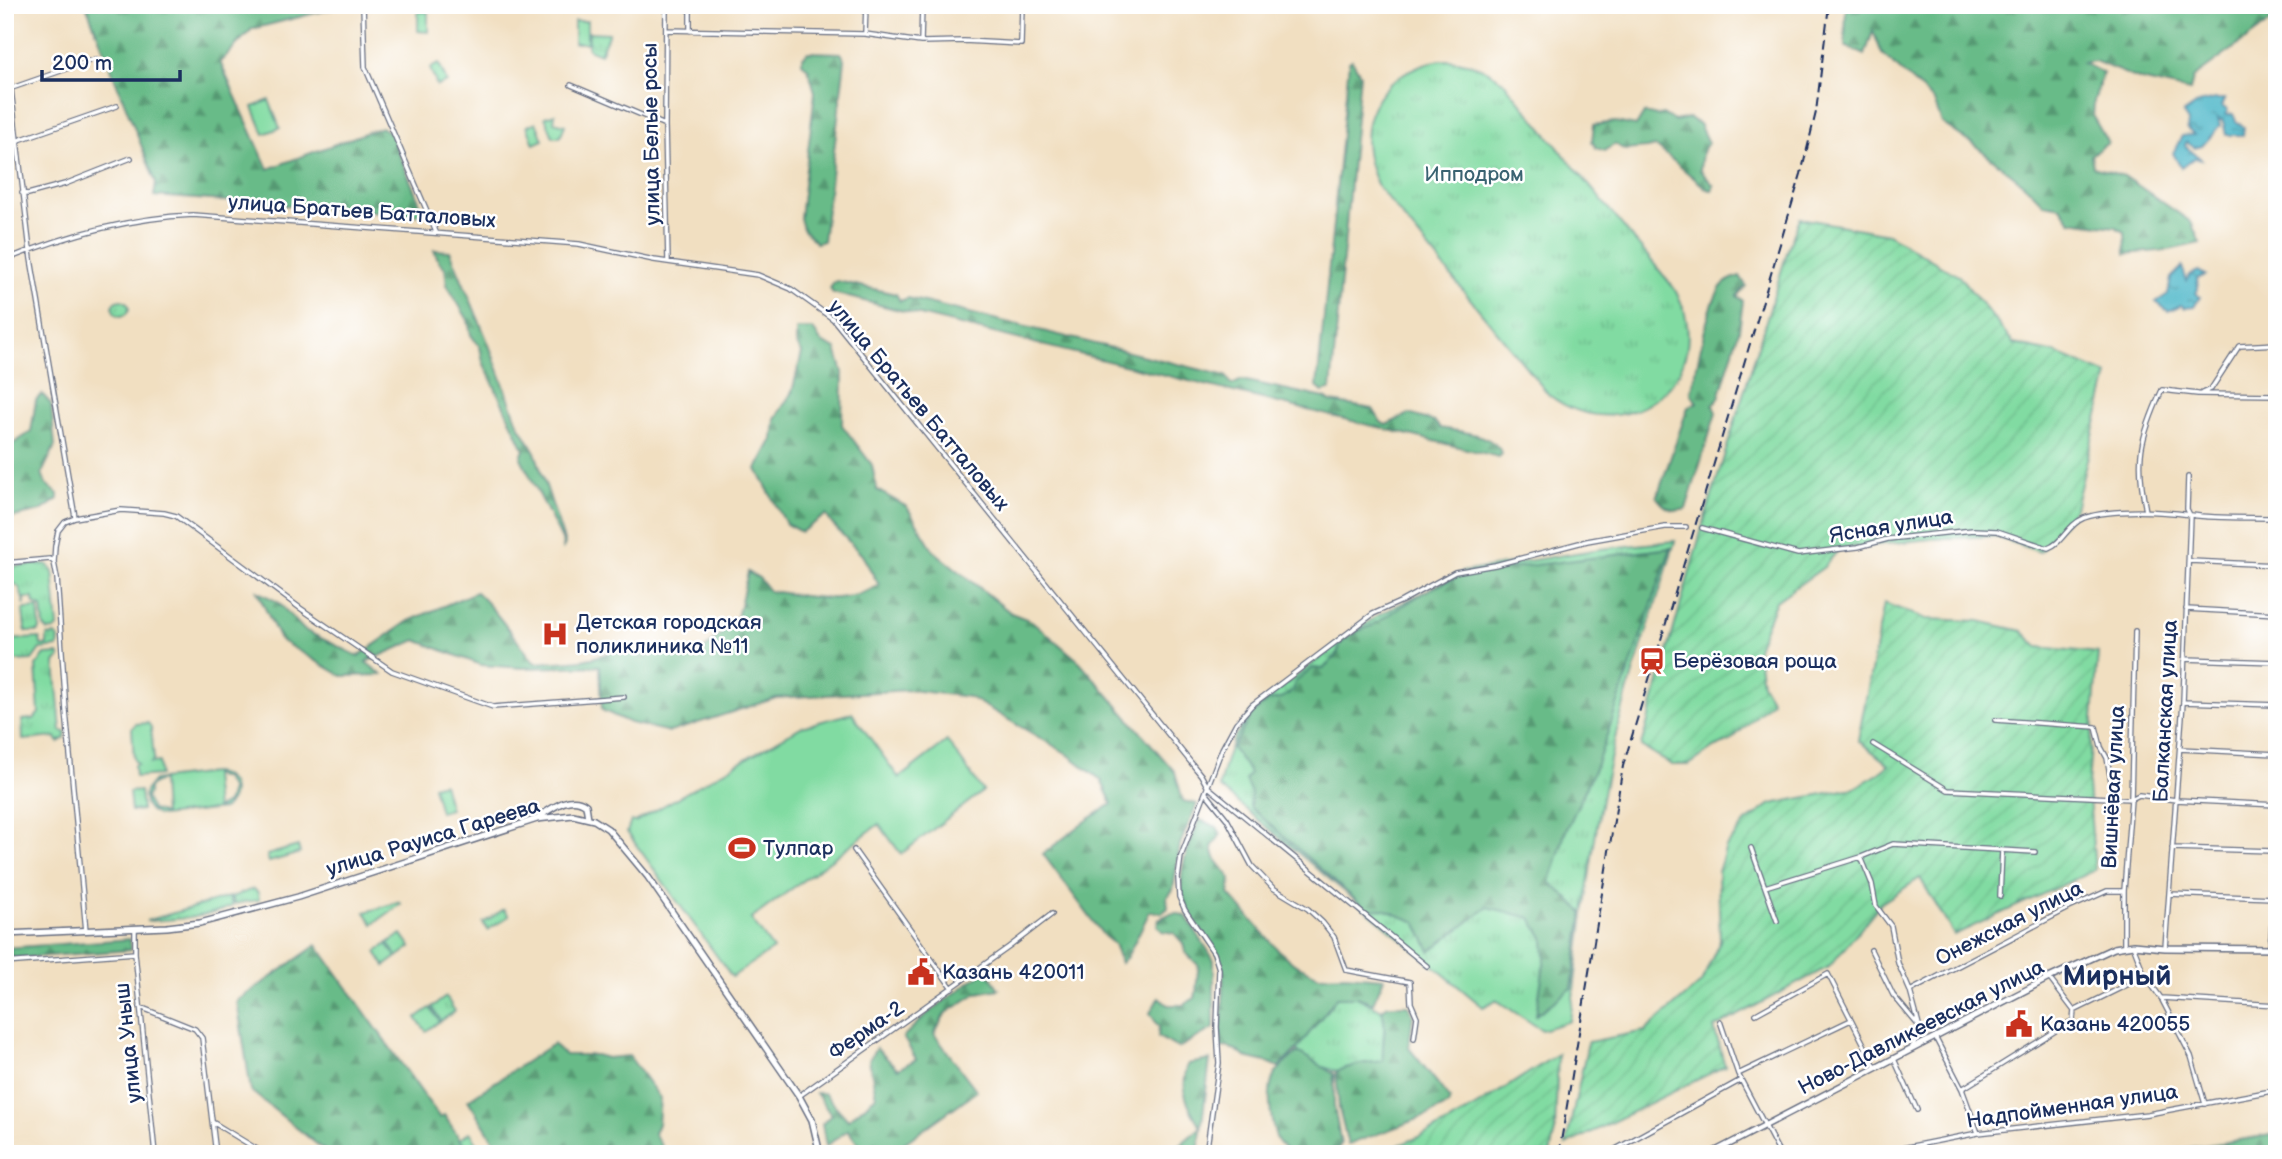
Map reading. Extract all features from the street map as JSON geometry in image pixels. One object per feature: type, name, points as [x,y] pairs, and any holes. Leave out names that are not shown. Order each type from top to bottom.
[{"type":"street","points":[[363,5],[365,67],[436,232]]},
{"type":"street","name":"улица Белые росы","points":[[666,5],[668,262]]},
{"type":"street","points":[[690,5],[690,31]]},
{"type":"street","points":[[865,34],[866,5]]},
{"type":"street","points":[[921,42],[922,5]]},
{"type":"street","points":[[666,30],[865,34],[921,42],[1021,44],[1022,5]]},
{"type":"street","points":[[5,38],[30,249],[75,518]]},
{"type":"street","points":[[12,88],[95,59]]},
{"type":"street","points":[[571,85],[665,125]]},
{"type":"street","points":[[19,141],[117,106]]},
{"type":"street","points":[[22,193],[28,194],[65,184],[131,158]]},
{"type":"street","name":"улица Братьев Батталовых","points":[[5,260],[96,228],[167,216],[217,217],[556,241],[668,262],[758,275],[778,282],[815,304],[833,319],[1201,775],[1207,786],[1427,965]]},
{"type":"street","points":[[2198,394],[2211,389],[2239,346],[2277,344]]},
{"type":"street","points":[[2146,511],[2139,453],[2147,424],[2162,390],[2198,394],[2277,395]]},
{"type":"street","name":"Балканская улица","points":[[2165,948],[2180,749],[2190,561],[2188,477]]},
{"type":"street","points":[[86,931],[54,562],[58,531],[65,522],[121,510],[176,516],[300,608],[392,671],[493,707],[624,696]]},
{"type":"street","name":"Ясная улица","points":[[1702,528],[1789,552],[1818,553],[1888,539],[1973,530],[1997,531],[2048,548],[2054,546],[2072,524],[2087,517],[2146,511],[2277,518]]},
{"type":"street","points":[[1206,1154],[1219,1063],[1219,969],[1214,953],[1179,897],[1178,878],[1181,856],[1228,735],[1252,705],[1383,609],[1449,575],[1463,569],[1495,565],[1587,541],[1665,527],[1686,527]]},
{"type":"street","points":[[5,563],[50,559],[54,562]]},
{"type":"street","points":[[2190,561],[2277,565]]},
{"type":"street","points":[[2186,609],[2277,614]]},
{"type":"street","name":"Вишнёвая улица","points":[[2124,945],[2135,631]]},
{"type":"street","points":[[2184,659],[2277,662]]},
{"type":"street","points":[[2183,702],[2277,705]]},
{"type":"street","points":[[1995,720],[2096,727],[2107,758],[2114,798]]},
{"type":"street","points":[[1873,744],[1948,790],[2131,799],[2139,795],[2176,800],[2276,805]]},
{"type":"street","points":[[2180,749],[2277,752],[2273,851],[2274,949]]},
{"type":"street","points":[[1205,792],[1227,819],[1252,866],[1273,888],[1308,909],[1323,923],[1334,937],[1346,970],[1410,982],[1410,1003],[1417,1017],[1414,1038]]},
{"type":"street","points":[[537,819],[562,802],[582,801],[586,805],[588,818],[608,829],[648,877],[799,1096],[813,1120],[820,1154]]},
{"type":"street","name":"улица Рауиса Гареева","points":[[5,934],[200,923],[298,897],[537,819],[573,815],[588,818]]},
{"type":"street","points":[[1765,887],[1894,844],[2035,852]]},
{"type":"street","points":[[1751,848],[1777,921]]},
{"type":"street","points":[[2172,848],[2273,851]]},
{"type":"street","points":[[854,850],[952,988]]},
{"type":"street","points":[[2000,896],[2002,850]]},
{"type":"street","points":[[1861,857],[1872,884],[1876,906],[1891,926],[1898,963],[1910,991],[1920,1030],[1916,1043],[1909,1051]]},
{"type":"street","name":"Онежская улица","points":[[1910,991],[2069,908],[2107,891],[2124,891]]},
{"type":"street","points":[[2169,894],[2274,898]]},
{"type":"street","name":"Ферма-2","points":[[799,1096],[1052,914]]},
{"type":"street","name":"улица Уныш","points":[[135,928],[135,953],[155,1154]]},
{"type":"street","name":"Ново-Давликеевская улица","points":[[1710,1154],[2098,954],[2124,945],[2274,949]]},
{"type":"street","points":[[2133,945],[2145,976],[2161,998],[2191,1056],[2205,1104]]},
{"type":"street","points":[[1871,950],[1901,1007],[1920,1030],[1933,1039],[1962,1089],[1978,1133]]},
{"type":"street","points":[[5,963],[135,953]]},
{"type":"street","points":[[1756,1014],[1828,974],[1876,1068]]},
{"type":"street","points":[[2074,1011],[2145,976]]},
{"type":"street","points":[[2049,978],[2068,1007],[2074,1011]]},
{"type":"street","points":[[2161,998],[2277,1005]]},
{"type":"street","points":[[140,1007],[195,1029],[202,1038],[216,1154]]},
{"type":"street","points":[[1962,1089],[2073,1020],[2074,1011]]},
{"type":"street","points":[[1738,1074],[1852,1020]]},
{"type":"street","points":[[1720,1021],[1738,1074],[1780,1154]]},
{"type":"street","points":[[1894,1059],[1917,1110]]},
{"type":"street","points":[[1607,1154],[1741,1080]]},
{"type":"street","name":"Надпойменная улица","points":[[1872,1154],[1978,1133],[2148,1114],[2277,1090]]},
{"type":"street","points":[[214,1123],[265,1154]]},
{"type":"green space","points":[[86,5],[347,5],[252,29],[220,62],[268,169],[381,127],[390,133],[425,215],[154,196],[156,183]]},
{"type":"green space","points":[[1846,5],[2277,5],[2277,17],[2193,78],[2190,91],[2141,80],[2095,61],[2083,63],[2103,73],[2094,101],[2093,117],[2108,143],[2091,155],[2093,167],[2124,176],[2191,222],[2200,243],[2169,250],[2126,254],[2125,232],[2115,227],[2071,221],[2061,207],[2044,204],[1980,149],[1942,123],[1934,101],[1882,54],[1873,31],[1865,55],[1845,46]]},
{"type":"green space","points":[[418,12],[428,12],[428,32],[418,31]]},
{"type":"green space","points":[[574,21],[587,21],[587,43],[574,43]]},
{"type":"green space","points":[[589,32],[609,33],[600,54],[588,49]]},
{"type":"green space","points":[[808,52],[841,53],[845,60],[823,241],[816,243],[803,229],[800,218],[815,92],[808,68],[802,63],[802,58]]},
{"type":"green space","points":[[1352,60],[1360,74],[1331,389],[1323,392],[1317,387],[1349,62]]},
{"type":"green space","name":"Ипподром","points":[[1441,60],[1474,65],[1504,82],[1674,288],[1686,319],[1687,349],[1677,375],[1660,396],[1636,410],[1609,415],[1579,411],[1549,395],[1379,188],[1370,166],[1366,145],[1374,106],[1384,90],[1399,76],[1418,66]]},
{"type":"green space","points":[[439,64],[447,82],[437,86],[430,68]]},
{"type":"green space","points":[[269,100],[280,128],[264,134],[253,107]]},
{"type":"green space","points":[[1644,113],[1657,116],[1663,114],[1674,121],[1690,118],[1699,124],[1708,143],[1702,152],[1700,170],[1714,186],[1712,190],[1707,189],[1657,147],[1625,150],[1615,144],[1605,151],[1596,148],[1592,141],[1594,125],[1615,122],[1636,126]]},
{"type":"green space","points":[[555,114],[554,122],[565,125],[560,137],[553,137],[545,117]]},
{"type":"green space","points":[[536,122],[543,140],[534,144],[527,126]]},
{"type":"green space","points":[[1800,218],[1888,234],[1960,277],[2014,344],[2055,353],[2108,375],[2075,508],[2040,552],[1994,536],[1931,539],[1839,549],[1824,567],[1776,601],[1757,648],[1762,684],[1772,701],[1730,741],[1712,749],[1689,765],[1672,765],[1641,746],[1702,528]]},
{"type":"green space","points":[[434,250],[450,251],[518,423],[535,452],[565,544],[563,548],[562,540],[521,458],[524,449],[483,362],[480,347],[471,335],[468,320],[447,285],[445,268]]},
{"type":"green space","points":[[1740,276],[1746,286],[1737,296],[1743,301],[1739,330],[1719,398],[1713,404],[1716,413],[1686,509],[1673,510],[1657,497],[1688,407],[1697,403],[1691,393],[1707,323],[1716,297],[1725,283]]},
{"type":"green space","points":[[837,281],[896,294],[900,301],[908,298],[1226,376],[1232,385],[1242,380],[1325,398],[1331,402],[1373,409],[1386,425],[1409,414],[1435,422],[1440,428],[1484,438],[1498,447],[1502,454],[1499,457],[833,293],[830,289]]},
{"type":"green space","points":[[121,300],[127,302],[127,314],[121,316],[115,314],[113,308],[115,302]]},
{"type":"green space","points":[[796,329],[813,329],[821,342],[836,349],[843,373],[842,425],[872,465],[877,490],[907,507],[934,551],[1011,613],[1032,621],[1080,662],[1175,772],[1183,801],[1197,804],[1180,844],[1173,890],[1167,897],[1168,908],[1162,913],[1150,911],[1127,957],[1121,963],[1114,944],[1104,936],[1043,854],[1112,804],[1101,780],[1066,753],[969,697],[910,690],[776,698],[670,732],[630,723],[602,710],[600,666],[523,668],[481,665],[416,640],[366,662],[382,675],[342,676],[280,640],[257,591],[278,602],[304,630],[358,656],[409,621],[476,592],[535,663],[584,660],[612,651],[697,657],[737,618],[748,572],[759,578],[769,591],[812,597],[853,596],[879,585],[862,555],[826,515],[801,532],[786,524],[757,469],[773,439],[775,419],[792,392],[802,353],[796,343]]},
{"type":"green space","points":[[42,394],[51,404],[55,446],[42,473],[46,484],[58,494],[58,499],[41,511],[5,519],[5,449],[31,432],[36,400]]},
{"type":"green space","name":"Берёзовая роща","points":[[1675,541],[1630,683],[1605,782],[1591,861],[1570,1021],[1542,1030],[1496,1000],[1483,1007],[1219,787],[1234,738],[1252,711],[1377,616],[1462,572],[1600,549]]},
{"type":"green space","name":"Берёзовая роща","points":[[1671,548],[1597,764],[1565,833],[1550,882],[1583,912],[1572,988],[1536,1015],[1545,958],[1544,939],[1531,918],[1488,907],[1430,951],[1416,922],[1383,909],[1367,910],[1250,807],[1251,793],[1245,780],[1250,773],[1232,748],[1252,714],[1268,701],[1280,699],[1293,691],[1295,682],[1313,668],[1323,669],[1336,656],[1341,643],[1358,631],[1371,626],[1426,591],[1463,574]]},
{"type":"green space","points":[[47,564],[53,572],[58,627],[48,631],[44,627],[42,607],[34,604],[33,598],[25,598],[25,605],[19,587],[13,583],[5,584],[5,567]]},
{"type":"green space","points":[[1884,603],[1926,619],[1979,621],[2022,631],[2038,647],[2098,653],[2088,785],[2095,870],[1954,935],[1920,878],[1880,904],[1830,966],[1714,1028],[1725,1066],[1566,1145],[1588,1042],[1645,1031],[1701,983],[1720,941],[1718,872],[1726,847],[1746,822],[1771,804],[1854,788],[1889,765],[1858,740]]},
{"type":"green space","points":[[38,608],[40,629],[38,632],[27,632],[23,611]]},
{"type":"green space","points":[[56,635],[59,639],[58,647],[40,649],[32,660],[13,661],[5,656],[5,640],[40,638],[41,645],[47,645],[47,636]]},
{"type":"green space","points":[[58,654],[60,657],[55,663],[61,731],[66,732],[65,738],[58,742],[56,737],[23,740],[22,720],[34,719],[39,713],[36,666],[45,655]]},
{"type":"green space","name":"Тулпар","points":[[852,713],[899,778],[947,741],[983,791],[901,854],[879,824],[751,919],[773,949],[732,977],[627,832],[631,821],[635,822],[801,727]]},
{"type":"green space","points":[[148,723],[151,727],[154,759],[151,763],[159,762],[160,775],[135,777],[134,765],[138,764],[134,760],[132,728],[136,724]]},
{"type":"green space","points":[[219,774],[230,781],[232,798],[223,809],[156,815],[149,810],[144,800],[145,791],[154,780]],"holes":[[[213,775],[225,779],[231,790],[227,803],[216,809]],[[162,781],[164,814],[152,810],[146,799],[150,786]]]},
{"type":"green space","points":[[443,783],[450,809],[440,812],[433,786]]},
{"type":"green space","points":[[140,791],[142,810],[131,811],[129,792]]},
{"type":"green space","points":[[1200,820],[1217,827],[1221,834],[1212,847],[1215,858],[1231,879],[1229,894],[1278,950],[1294,964],[1319,976],[1384,978],[1373,1003],[1357,997],[1337,997],[1297,1049],[1279,1067],[1245,1057],[1236,1050],[1221,1048],[1221,962],[1212,944],[1191,917],[1182,893],[1183,868]]},
{"type":"green space","points":[[298,846],[300,853],[269,862],[267,855]]},
{"type":"green space","points":[[254,889],[259,900],[234,904],[231,897]]},
{"type":"green space","points":[[229,897],[232,906],[212,913],[146,921]]},
{"type":"green space","points":[[400,902],[401,904],[373,924],[365,912]]},
{"type":"green space","points":[[504,909],[509,916],[488,930],[483,923]]},
{"type":"green space","points":[[1176,913],[1186,916],[1214,960],[1214,1028],[1178,1048],[1158,1037],[1159,1027],[1150,1013],[1159,997],[1168,1005],[1183,1005],[1195,998],[1199,966],[1185,952],[1183,943],[1174,933],[1162,931],[1157,925],[1159,919]]},
{"type":"green space","points":[[402,934],[411,947],[397,957],[388,943]]},
{"type":"green space","points":[[130,939],[131,950],[5,959],[5,948]]},
{"type":"green space","points":[[387,944],[397,957],[385,966],[376,952]]},
{"type":"green space","points":[[317,945],[440,1118],[444,1115],[470,1154],[329,1154],[251,1091],[237,1001]]},
{"type":"green space","points":[[986,970],[999,989],[977,993],[945,1014],[934,1034],[977,1091],[889,1154],[865,1154],[848,1130],[826,1146],[822,1124],[831,1115],[816,1093],[824,1093],[848,1120],[876,1096],[869,1060],[876,1048],[898,1069],[916,1059],[903,1037],[927,1014]]},
{"type":"green space","points":[[446,997],[455,1011],[441,1021],[432,1007]]},
{"type":"green space","points":[[1337,997],[1357,997],[1382,1010],[1384,1061],[1336,1071],[1323,1067],[1298,1052],[1297,1049]]},
{"type":"green space","points":[[1388,1005],[1409,1005],[1413,1014],[1409,1048],[1450,1099],[1448,1105],[1426,1116],[1348,1145],[1339,1109],[1336,1071],[1383,1061],[1382,1010]]},
{"type":"green space","points":[[430,1008],[440,1021],[426,1031],[416,1018]]},
{"type":"green space","points":[[553,1044],[565,1055],[596,1055],[607,1058],[629,1056],[660,1098],[658,1124],[654,1133],[666,1154],[475,1154],[494,1141],[468,1100]]},
{"type":"green space","points":[[1298,1052],[1334,1074],[1334,1106],[1341,1144],[1334,1154],[1291,1154],[1276,1137],[1272,1123],[1270,1090],[1279,1069]]},
{"type":"green space","points":[[1558,1054],[1555,1131],[1550,1154],[1368,1154],[1394,1147],[1443,1125]]},
{"type":"green space","points":[[1210,1060],[1198,1154],[1169,1154],[1201,1127],[1186,1097],[1188,1064]]},
{"type":"green space","points":[[470,1132],[481,1148],[473,1154],[460,1139]]},
{"type":"green space","points":[[2277,1134],[2277,1154],[2152,1154]]},
{"type":"water","points":[[2224,99],[2221,106],[2228,110],[2226,115],[2233,114],[2236,121],[2244,127],[2243,135],[2226,135],[2223,121],[2218,119],[2220,126],[2202,146],[2195,148],[2186,142],[2185,146],[2201,159],[2194,158],[2181,168],[2173,153],[2182,136],[2194,135],[2187,129],[2188,122],[2183,114],[2199,103]]},
{"type":"water","points":[[2182,267],[2187,281],[2190,275],[2198,271],[2206,275],[2197,279],[2196,293],[2200,297],[2194,307],[2185,308],[2181,305],[2168,311],[2156,302],[2168,294],[2171,278]]},
{"type":"railway","points":[[1559,1154],[1623,766],[1801,174],[1816,112],[1829,5]]},
{"type":"place","name":"Детская городская поликлиника №11","points":[[555,634]]},
{"type":"place","name":"Берёзовая роща","points":[[1652,661]]},
{"type":"place","name":"Тулпар","points":[[742,848]]},
{"type":"place","name":"Казань 420011","points":[[921,972]]},
{"type":"place","name":"Казань 420055","points":[[2019,1024]]},
{"type":"district","name":"Мирный","points":[[2117,975]]}]
